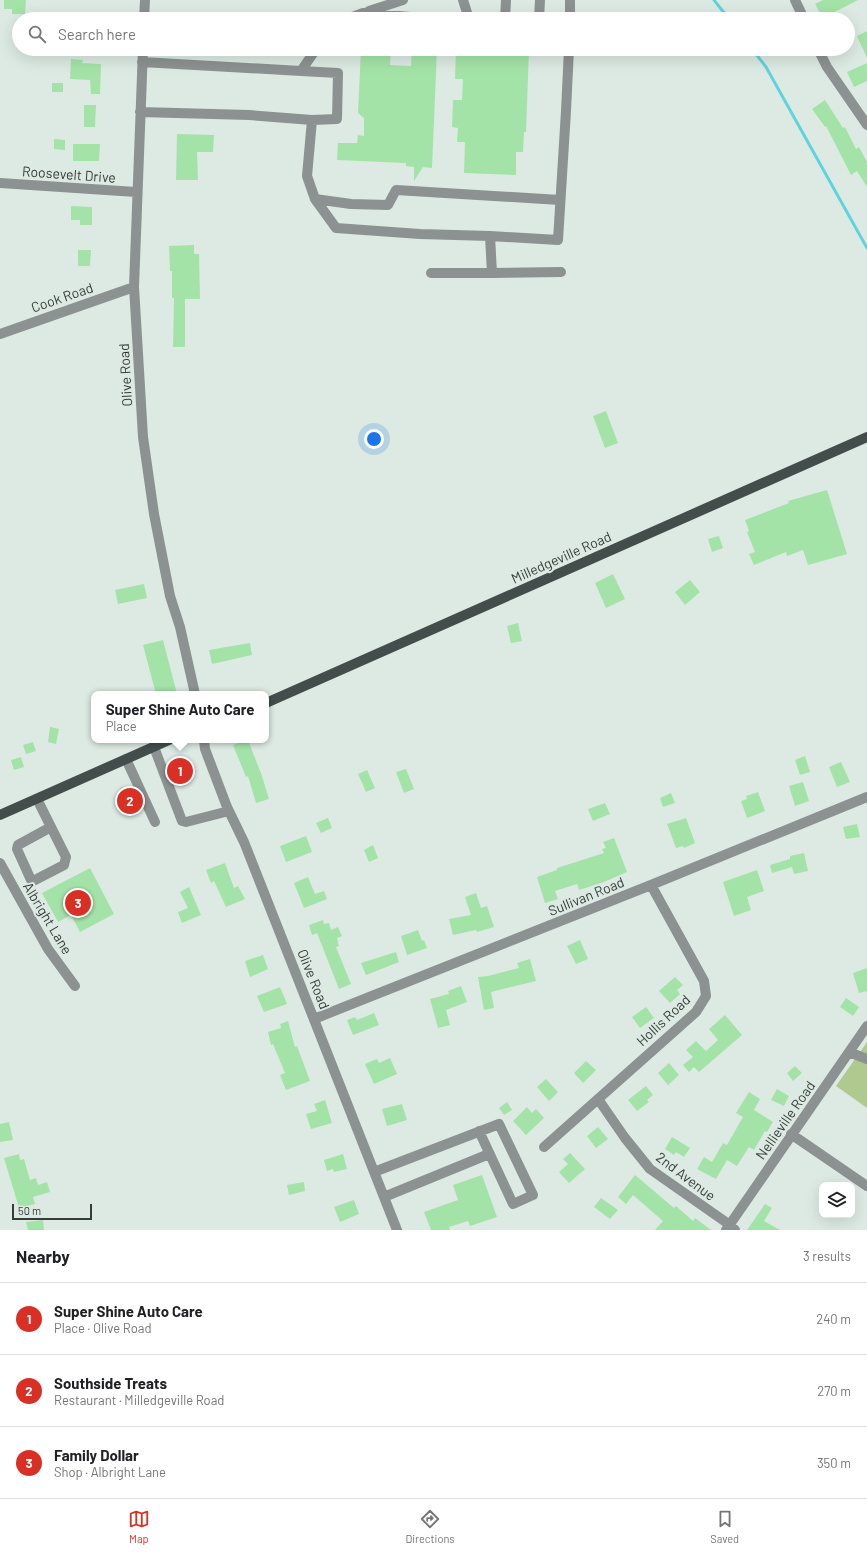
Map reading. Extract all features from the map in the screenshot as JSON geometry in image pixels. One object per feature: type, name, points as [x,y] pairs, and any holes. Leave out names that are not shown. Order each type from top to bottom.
[{"type":"main road","name":"Milledgeville Road","points":[[269,703],[867,437]]},
{"type":"main road","points":[[0,815],[163,743]]},
{"type":"street","points":[[144,12],[145,0]]},
{"type":"street","points":[[366,12],[403,0]]},
{"type":"street","points":[[463,0],[467,12]]},
{"type":"street","points":[[506,0],[506,12]]},
{"type":"street","points":[[539,12],[540,0]]},
{"type":"street","points":[[570,0],[570,12]]},
{"type":"street","points":[[794,0],[800,12]]},
{"type":"street","name":"Olive Road","points":[[142,56],[136,192],[134,286],[143,437],[153,506],[170,596],[180,627],[195,691]]},
{"type":"street","points":[[301,71],[311,56]]},
{"type":"street","points":[[312,120],[306,176],[315,199],[336,228],[420,234],[558,240],[568,56]]},
{"type":"street","points":[[822,56],[827,67],[867,125]]},
{"type":"street","points":[[140,112],[249,115],[312,120],[337,119],[338,74],[142,62]]},
{"type":"street","name":"Roosevelt Drive","points":[[0,183],[136,192]]},
{"type":"street","points":[[315,199],[351,204],[388,205],[396,190],[560,200]]},
{"type":"street","points":[[490,236],[492,274]]},
{"type":"street","points":[[431,273],[492,274],[561,272]]},
{"type":"street","name":"Cook Road","points":[[0,334],[134,286]]},
{"type":"street","name":"Olive Road","points":[[204,743],[205,749],[244,842],[397,1230]]},
{"type":"street","points":[[154,747],[182,821],[186,822],[230,811]]},
{"type":"street","points":[[126,759],[155,822]]},
{"type":"street","name":"Sullivan Road","points":[[314,1019],[652,885],[867,797]]},
{"type":"street","points":[[37,799],[66,857],[66,861],[64,865],[35,880],[32,880],[17,849],[18,845],[51,828]]},
{"type":"street","name":"Albright Lane","points":[[0,863],[48,949],[75,986]]},
{"type":"street","name":"Hollis Road","points":[[544,1147],[696,1012],[706,996],[704,981],[652,885]]},
{"type":"street","name":"Nellieville Road","points":[[730,1228],[791,1134],[867,1026]]},
{"type":"street","points":[[849,1052],[867,1059]]},
{"type":"street","name":"2nd Avenue","points":[[598,1099],[625,1138],[650,1170],[730,1228]]},
{"type":"street","points":[[374,1172],[479,1131],[499,1124],[533,1195],[513,1204],[479,1131]]},
{"type":"street","points":[[791,1134],[867,1186]]},
{"type":"street","points":[[384,1197],[489,1154]]},
{"type":"green space","points":[[867,1042],[867,1108],[836,1086]]},
{"type":"building","points":[[4,0],[26,0],[25,12],[12,12],[12,9],[4,9]]},
{"type":"building","points":[[823,0],[858,0],[835,12],[820,12],[815,4]]},
{"type":"building","points":[[867,31],[867,58],[857,36]]},
{"type":"building","points":[[361,56],[391,56],[390,65],[411,66],[412,56],[437,56],[432,168],[423,167],[414,181],[414,167],[406,166],[406,163],[337,160],[338,143],[357,143],[358,135],[364,136],[364,118],[358,113]]},
{"type":"building","points":[[456,56],[529,56],[526,132],[524,132],[523,152],[516,152],[516,175],[464,173],[465,142],[457,142],[458,128],[452,127],[453,100],[462,100],[463,79],[455,79]]},
{"type":"building","points":[[71,59],[83,60],[82,63],[101,64],[100,94],[91,94],[90,80],[70,79]]},
{"type":"building","points":[[867,63],[867,81],[854,87],[847,72]]},
{"type":"building","points":[[52,83],[63,83],[63,92],[52,92]]},
{"type":"building","points":[[825,100],[843,128],[845,127],[856,149],[859,147],[867,162],[867,187],[857,171],[851,175],[826,126],[825,127],[812,109]]},
{"type":"building","points":[[84,105],[96,105],[95,127],[84,127]]},
{"type":"building","points":[[177,134],[214,135],[213,152],[197,152],[198,180],[176,180]]},
{"type":"building","points":[[54,139],[65,140],[65,150],[54,149]]},
{"type":"building","points":[[73,144],[100,144],[99,161],[73,161]]},
{"type":"building","points":[[71,206],[92,207],[92,225],[80,225],[80,220],[71,220]]},
{"type":"building","points":[[194,245],[194,254],[199,254],[200,299],[185,299],[185,347],[173,347],[174,298],[172,298],[172,271],[170,271],[169,246]]},
{"type":"building","points":[[78,250],[91,250],[90,266],[78,266]]},
{"type":"building","points":[[606,411],[618,443],[605,448],[593,416]]},
{"type":"building","points":[[827,490],[847,554],[808,565],[803,550],[787,556],[786,552],[754,565],[749,554],[755,552],[747,532],[749,531],[745,520],[789,503],[788,501]]},
{"type":"building","points":[[719,536],[723,548],[712,552],[708,539]]},
{"type":"building","points":[[613,574],[625,599],[606,608],[595,583]]},
{"type":"building","points":[[690,580],[700,592],[685,605],[675,592]]},
{"type":"building","points":[[144,584],[147,598],[118,604],[115,590]]},
{"type":"building","points":[[518,623],[522,641],[511,643],[507,626]]},
{"type":"building","points":[[163,640],[176,691],[155,691],[143,645]]},
{"type":"building","points":[[250,643],[252,655],[212,664],[209,650]]},
{"type":"building","points":[[50,727],[59,729],[56,744],[48,742]]},
{"type":"building","points":[[33,742],[36,751],[26,754],[23,745]]},
{"type":"building","points":[[238,743],[249,743],[269,799],[256,803],[248,776],[246,777],[233,745]]},
{"type":"building","points":[[805,756],[810,772],[800,775],[795,760]]},
{"type":"building","points":[[21,757],[24,767],[14,770],[11,760]]},
{"type":"building","points":[[182,758],[190,778],[178,783],[170,763]]},
{"type":"building","points":[[841,762],[850,782],[837,787],[829,767]]},
{"type":"building","points":[[406,769],[414,789],[404,793],[396,772]]},
{"type":"building","points":[[367,770],[375,788],[366,792],[358,774]]},
{"type":"building","points":[[803,782],[809,801],[795,806],[789,786]]},
{"type":"building","points":[[128,786],[139,813],[131,816],[120,788]]},
{"type":"building","points":[[758,792],[765,811],[747,818],[741,801],[747,799],[746,796]]},
{"type":"building","points":[[671,793],[675,803],[663,807],[660,798]]},
{"type":"building","points":[[605,803],[610,814],[593,821],[588,809]]},
{"type":"building","points":[[328,818],[332,828],[321,833],[316,823]]},
{"type":"building","points":[[686,818],[695,843],[684,848],[683,846],[676,848],[667,824]]},
{"type":"building","points":[[857,824],[860,837],[846,839],[843,827]]},
{"type":"building","points":[[306,836],[312,852],[286,862],[280,846]]},
{"type":"building","points":[[614,838],[627,872],[604,882],[579,890],[577,884],[555,891],[558,899],[545,903],[537,877],[557,870],[557,868],[604,853],[602,849],[606,848],[603,842]]},
{"type":"building","points":[[373,845],[378,858],[369,862],[364,850]]},
{"type":"building","points":[[804,853],[808,871],[794,874],[792,867],[772,873],[770,865],[790,859],[790,856]]},
{"type":"building","points":[[225,863],[234,888],[238,886],[245,899],[226,907],[214,881],[211,883],[206,870]]},
{"type":"building","points":[[90,868],[114,914],[80,932],[71,915],[58,922],[42,893]]},
{"type":"building","points":[[757,870],[764,891],[747,897],[751,910],[734,916],[723,882]]},
{"type":"building","points":[[308,877],[315,894],[324,891],[327,899],[304,908],[294,883]]},
{"type":"building","points":[[189,887],[201,915],[182,923],[178,912],[188,908],[180,892]]},
{"type":"building","points":[[476,893],[481,908],[487,906],[494,927],[477,932],[476,930],[453,935],[449,919],[471,915],[465,897]]},
{"type":"building","points":[[323,920],[324,924],[329,923],[331,930],[338,927],[342,936],[337,938],[339,946],[336,947],[351,984],[339,989],[317,933],[312,935],[309,925]]},
{"type":"building","points":[[418,930],[422,941],[424,940],[427,948],[407,955],[401,936]]},
{"type":"building","points":[[580,940],[588,959],[576,964],[567,946]]},
{"type":"building","points":[[396,952],[399,962],[366,975],[361,963]]},
{"type":"building","points":[[263,955],[268,969],[250,977],[245,961]]},
{"type":"building","points":[[530,959],[536,981],[491,992],[494,1008],[484,1010],[478,977],[519,968],[517,963]]},
{"type":"building","points":[[867,968],[867,991],[859,993],[853,973]]},
{"type":"building","points":[[675,977],[683,985],[677,990],[680,994],[670,1003],[659,991]]},
{"type":"building","points":[[461,986],[467,1002],[446,1010],[450,1025],[438,1028],[430,999],[449,994],[448,991]]},
{"type":"building","points":[[280,987],[287,1004],[264,1012],[257,996]]},
{"type":"building","points":[[846,998],[859,1007],[853,1016],[840,1007]]},
{"type":"building","points":[[646,1007],[654,1018],[640,1028],[632,1017]]},
{"type":"building","points":[[374,1013],[379,1025],[353,1035],[347,1020],[355,1017],[357,1020]]},
{"type":"building","points":[[725,1015],[742,1035],[699,1072],[694,1067],[689,1072],[683,1065],[693,1057],[686,1050],[696,1041],[706,1051],[718,1040],[709,1029]]},
{"type":"building","points":[[288,1021],[295,1047],[297,1046],[310,1081],[286,1090],[280,1075],[285,1073],[273,1044],[271,1045],[268,1032],[281,1028],[280,1024]]},
{"type":"building","points":[[390,1058],[397,1074],[374,1084],[365,1064],[377,1059],[379,1063]]},
{"type":"building","points":[[586,1061],[596,1070],[583,1083],[574,1073]]},
{"type":"building","points":[[669,1063],[679,1075],[668,1085],[658,1073]]},
{"type":"building","points":[[795,1066],[802,1073],[793,1081],[787,1073]]},
{"type":"building","points":[[546,1079],[558,1092],[549,1101],[537,1087]]},
{"type":"building","points":[[646,1086],[653,1095],[647,1100],[649,1102],[637,1111],[628,1100]]},
{"type":"building","points":[[777,1089],[789,1096],[784,1106],[771,1100]]},
{"type":"building","points":[[749,1092],[760,1099],[754,1110],[773,1122],[767,1132],[765,1131],[754,1150],[749,1147],[737,1166],[727,1160],[716,1179],[697,1169],[704,1157],[712,1162],[723,1143],[727,1145],[743,1117],[736,1113]]},
{"type":"building","points":[[325,1100],[332,1123],[311,1129],[306,1114],[317,1111],[314,1104]]},
{"type":"building","points":[[507,1102],[512,1110],[504,1115],[499,1108]]},
{"type":"building","points":[[402,1104],[407,1120],[387,1126],[382,1109]]},
{"type":"building","points":[[527,1107],[532,1113],[536,1109],[544,1118],[526,1135],[513,1121]]},
{"type":"building","points":[[9,1122],[13,1140],[0,1142],[0,1124]]},
{"type":"building","points":[[598,1127],[608,1139],[596,1148],[587,1136]]},
{"type":"building","points":[[672,1137],[690,1148],[684,1157],[676,1152],[674,1155],[665,1149]]},
{"type":"building","points":[[570,1153],[585,1169],[569,1183],[559,1172],[568,1164],[563,1159]]},
{"type":"building","points":[[19,1154],[20,1160],[24,1159],[30,1180],[36,1178],[38,1185],[47,1182],[50,1192],[33,1197],[35,1204],[19,1208],[4,1158]]},
{"type":"building","points":[[343,1154],[347,1169],[334,1172],[333,1169],[327,1171],[324,1160]]},
{"type":"building","points":[[482,1175],[497,1217],[470,1226],[468,1221],[449,1227],[450,1230],[431,1230],[424,1212],[458,1200],[453,1185]]},
{"type":"building","points":[[635,1175],[674,1208],[676,1206],[693,1221],[695,1218],[711,1230],[655,1230],[663,1221],[633,1195],[626,1204],[618,1197]]},
{"type":"building","points":[[304,1182],[305,1191],[289,1195],[287,1185]]},
{"type":"building","points":[[601,1198],[618,1210],[610,1219],[594,1207]]},
{"type":"building","points":[[354,1200],[359,1214],[340,1222],[334,1207]]},
{"type":"building","points":[[765,1204],[772,1208],[764,1221],[780,1230],[747,1230]]},
{"type":"building","points":[[43,1220],[44,1230],[28,1230],[26,1222]]},
{"type":"waterway","points":[[714,0],[723,12]]},
{"type":"waterway","points":[[757,56],[766,67],[867,248]]},
{"type":"place","name":"Super Shine Auto Care","points":[[180,771]]},
{"type":"place","name":"Southside Treats","points":[[130,801]]},
{"type":"place","name":"Family Dollar","points":[[78,903]]}]
